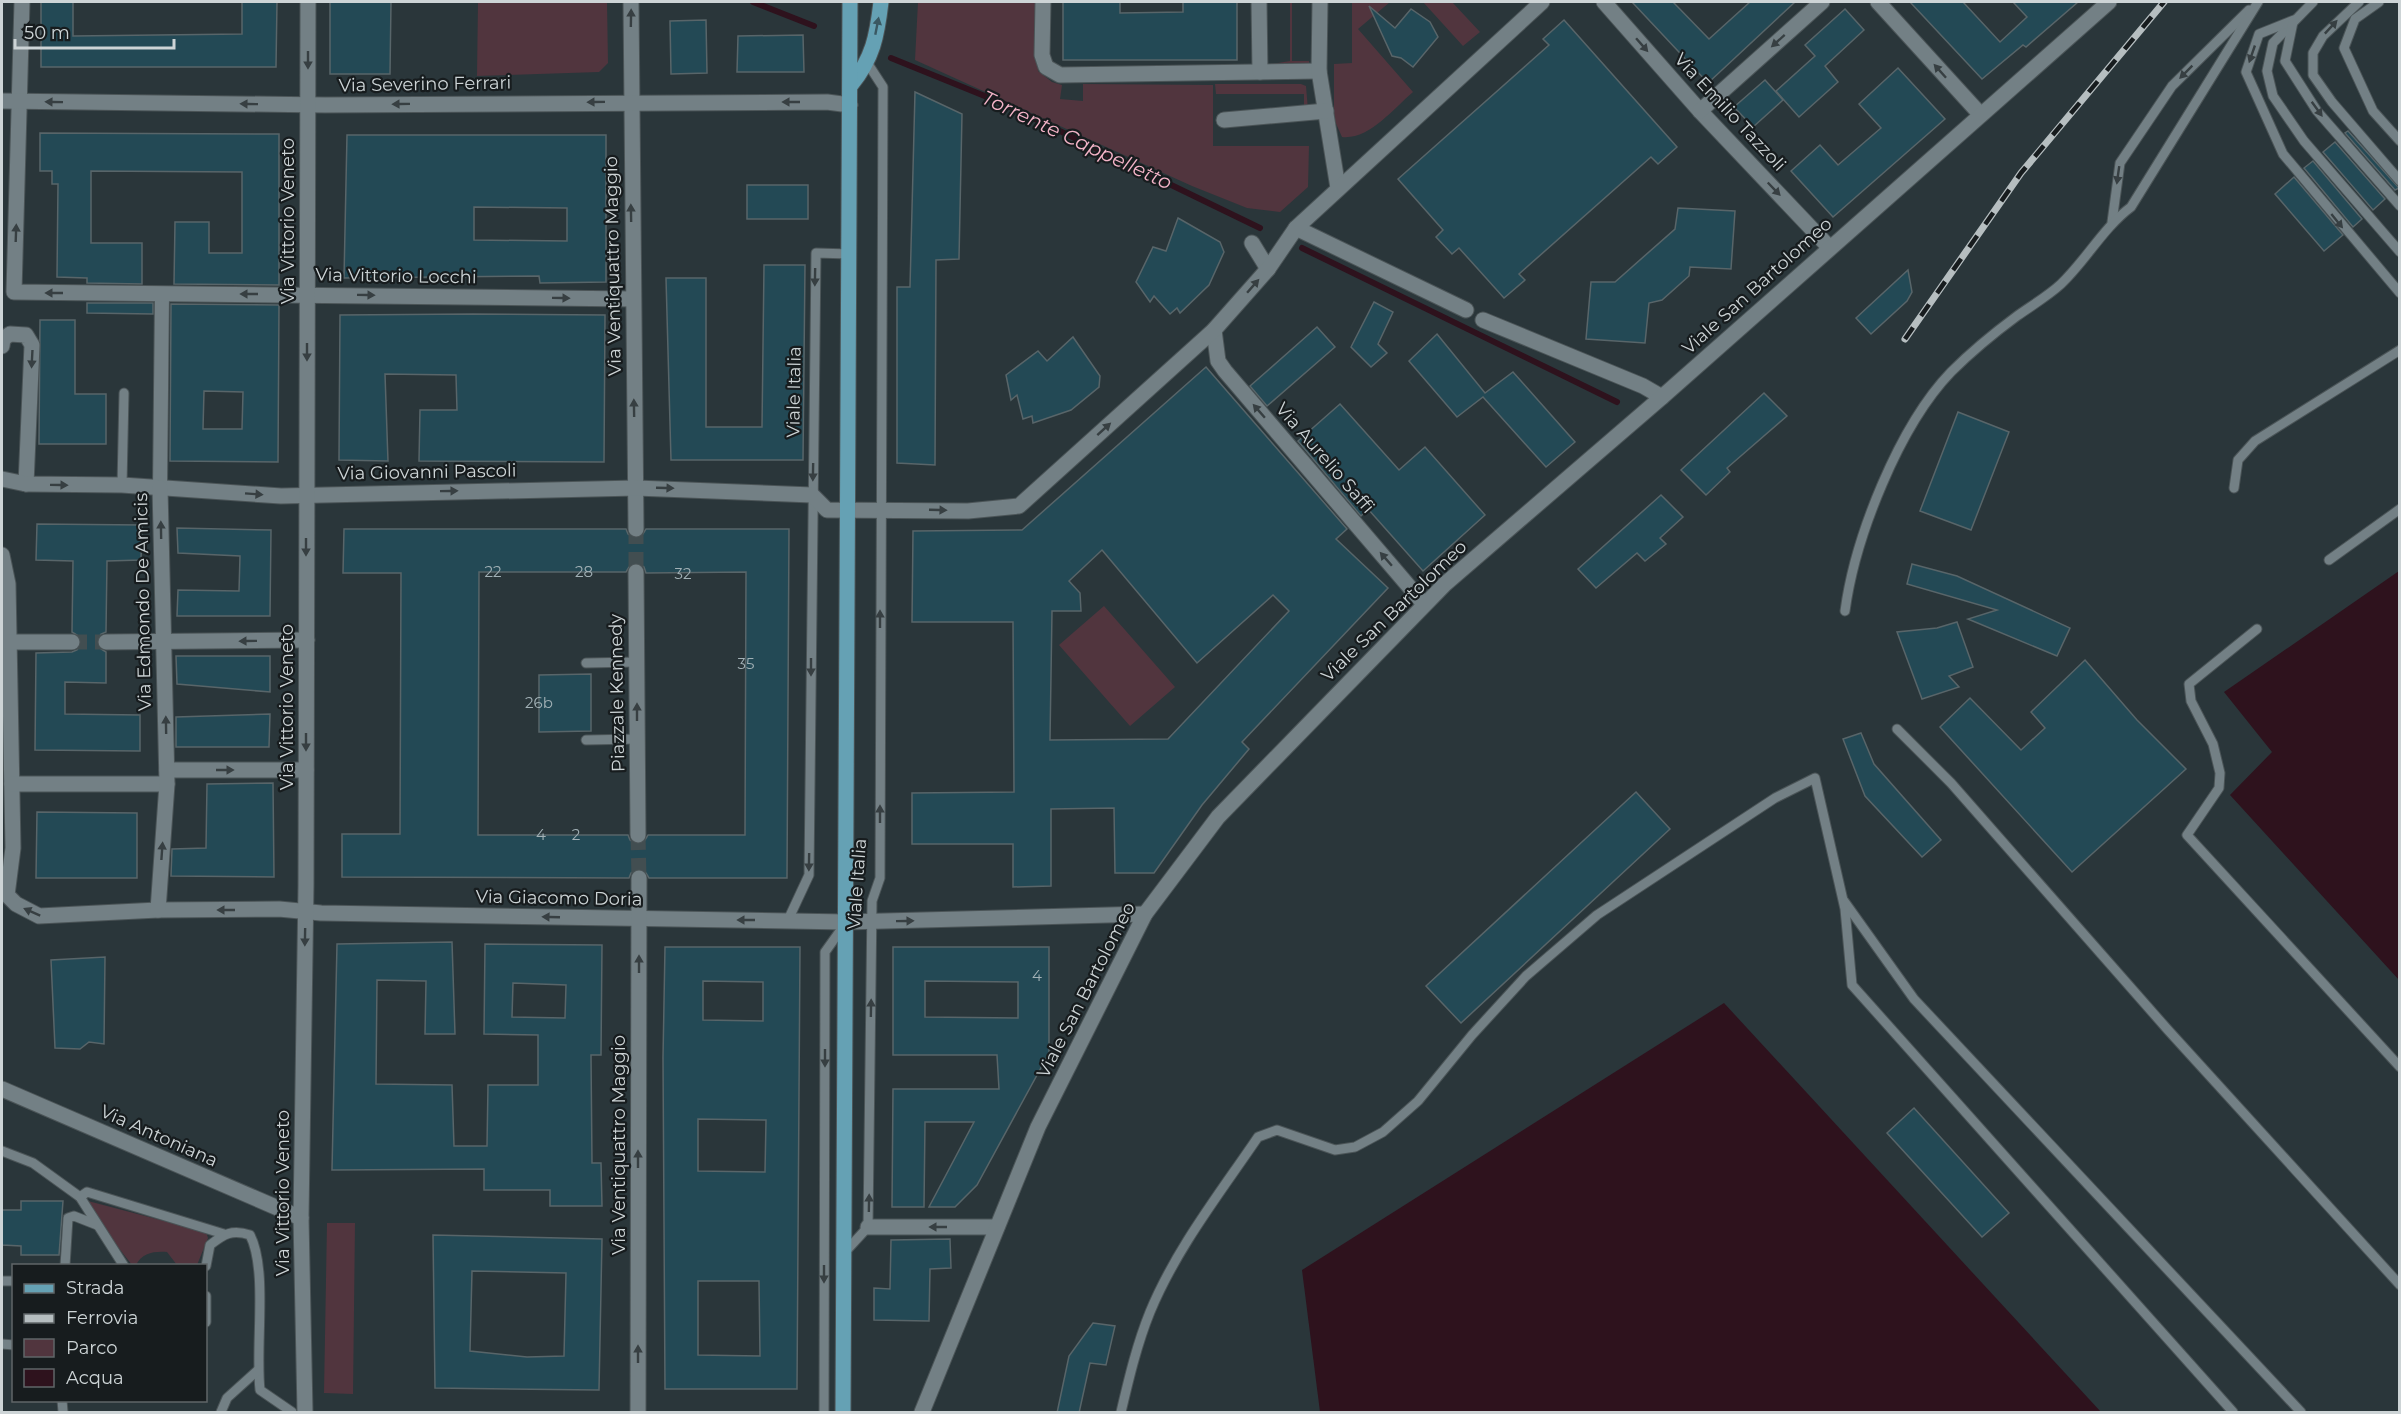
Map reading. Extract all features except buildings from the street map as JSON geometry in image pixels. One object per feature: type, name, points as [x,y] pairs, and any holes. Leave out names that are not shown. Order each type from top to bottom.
[{"type":"main road","name":"Viale Italia","points":[[843,1413],[850,2]]},
{"type":"main road","points":[[851,85],[868,64],[881,2]]},
{"type":"street","points":[[21,102],[22,2]]},
{"type":"street","name":"Via Vittorio Veneto","points":[[304,1413],[301,1218],[307,640],[308,2]]},
{"type":"street","name":"Via Ventiquattro Maggio","points":[[631,2],[630,101],[636,529]]},
{"type":"street","points":[[1043,2],[1042,55],[1046,67],[1060,75],[1319,71]]},
{"type":"street","points":[[1259,2],[1260,72]]},
{"type":"street","points":[[1320,2],[1319,71],[1338,188]]},
{"type":"street","points":[[849,509],[968,511],[1019,506],[1214,330],[1268,269],[1296,228],[1542,2]]},
{"type":"street","name":"Via Emilio Tazzoli","points":[[1604,2],[1700,111],[1829,247]]},
{"type":"street","points":[[1700,111],[1822,2]]},
{"type":"street","points":[[1878,2],[1980,114]]},
{"type":"street","name":"Viale San Bartolomeo","points":[[922,1413],[1038,1127],[1145,914],[1218,817],[1424,603],[1662,397],[1829,247],[2109,2]]},
{"type":"street","name":"Via Severino Ferrari","points":[[2,101],[308,104],[630,101],[827,102],[850,105]]},
{"type":"street","name":"Via Vittorio Locchi","points":[[21,102],[14,292],[633,299]]},
{"type":"street","points":[[1224,120],[1326,111]]},
{"type":"street","points":[[1296,228],[1466,310]]},
{"type":"street","points":[[1252,243],[1268,269]]},
{"type":"street","name":"Via Edmondo De Amicis","points":[[158,910],[167,777],[160,488],[162,294]]},
{"type":"street","points":[[1483,320],[1643,386],[1662,397]]},
{"type":"street","name":"Via Aurelio Saffi","points":[[1214,330],[1218,361],[1225,371],[1424,603]]},
{"type":"street","points":[[2,346],[3,339],[10,334],[26,335],[32,345],[26,484]]},
{"type":"street","name":"Via Giovanni Pascoli","points":[[2,479],[26,484],[122,485],[281,496],[636,488],[812,495],[827,510],[849,509]]},
{"type":"street","points":[[2,555],[8,584],[12,784],[306,770]]},
{"type":"street","name":"Piazzale Kennedy","points":[[636,572],[638,835]]},
{"type":"street","points":[[106,642],[307,640]]},
{"type":"street","points":[[9,642],[72,642]]},
{"type":"street","name":"Via Giacomo Doria","points":[[12,784],[12,868],[7,895],[16,904],[39,916],[158,910],[305,911],[872,922],[1145,914]]},
{"type":"street","name":"Via Ventiquattro Maggio","points":[[638,1413],[639,878]]},
{"type":"street","name":"Via Antoniana","points":[[2,1089],[301,1218]]},
{"type":"street","points":[[868,1227],[997,1227]]},
{"type":"lane","points":[[2112,222],[2120,164],[2126,154],[2172,86],[2258,2]]},
{"type":"lane","points":[[1845,611],[1860,542],[1892,466],[1922,407],[1951,372],[1990,337],[2059,285],[2092,251],[2112,222],[2131,207],[2258,2]]},
{"type":"lane","points":[[2313,2],[2274,43],[2267,71],[2273,96],[2304,141],[2400,252]]},
{"type":"lane","points":[[2359,2],[2323,36],[2313,53],[2313,75],[2332,102],[2400,181]]},
{"type":"lane","points":[[2379,2],[2355,19],[2344,48],[2373,111],[2400,141]]},
{"type":"lane","points":[[2294,20],[2285,61],[2317,111],[2400,206]]},
{"type":"lane","points":[[2294,20],[2259,34],[2246,72],[2283,154],[2400,293]]},
{"type":"lane","name":"Viale Italia","points":[[868,64],[883,87],[880,878],[872,901],[868,1227]]},
{"type":"lane","name":"Viale Italia","points":[[788,920],[809,875],[816,254],[850,254]]},
{"type":"lane","points":[[2234,488],[2238,460],[2255,441],[2400,350]]},
{"type":"lane","points":[[122,485],[124,393]]},
{"type":"lane","points":[[2328,560],[2400,509]]},
{"type":"lane","points":[[2258,630],[2189,684],[2191,701],[2213,744],[2220,773],[2219,788],[2187,834],[2400,1067]]},
{"type":"lane","points":[[586,663],[637,662]]},
{"type":"lane","points":[[1897,729],[1951,783],[2168,1030],[2400,1285]]},
{"type":"lane","points":[[586,740],[637,739]]},
{"type":"lane","points":[[1121,1413],[1136,1352],[1150,1311],[1171,1268],[1258,1137],[1277,1130],[1335,1150],[1355,1147],[1383,1132],[1418,1101],[1472,1035],[1526,976],[1597,915],[1775,798],[1815,778],[1845,909],[1852,985],[2234,1413]]},
{"type":"lane","points":[[1841,896],[1914,999],[2301,1413]]},
{"type":"lane","name":"Viale Italia","points":[[824,1413],[825,952],[846,922]]},
{"type":"lane","points":[[2,1151],[33,1163],[80,1197],[123,1264]]},
{"type":"lane","points":[[80,1197],[87,1192],[224,1234]]},
{"type":"lane","points":[[65,1264],[68,1218],[74,1216],[97,1225]]},
{"type":"lane","points":[[845,1252],[868,1227]]},
{"type":"lane","points":[[206,1264],[210,1245],[224,1234],[237,1231],[250,1235],[259,1259],[258,1370],[260,1390],[292,1413]]},
{"type":"lane","points":[[221,1413],[227,1398],[258,1370]]},
{"type":"green space","points":[[478,2],[607,2],[608,63],[599,72],[477,76]]},
{"type":"green space","points":[[918,2],[1036,2],[1038,71],[1052,82],[1062,85],[1060,99],[1083,101],[1083,84],[1213,85],[1213,146],[1309,146],[1308,187],[1280,212],[1247,208],[1192,186],[915,60]]},
{"type":"green space","points":[[1290,2],[1292,2],[1292,61],[1309,61],[1309,64],[1272,64],[1290,61]]},
{"type":"green space","points":[[1352,2],[1390,2],[1358,29],[1413,92],[1371,129],[1352,137],[1342,137],[1334,119],[1334,64],[1352,63]]},
{"type":"green space","points":[[1423,2],[1452,2],[1480,32],[1463,46]]},
{"type":"green space","points":[[1215,84],[1301,84],[1306,86],[1308,110],[1304,111],[1304,94],[1216,94]]},
{"type":"green space","points":[[1104,606],[1175,687],[1130,726],[1059,645]]},
{"type":"green space","points":[[88,1201],[206,1232],[208,1238],[197,1264],[176,1264],[167,1252],[162,1252],[149,1254],[137,1264],[131,1264],[97,1220]]},
{"type":"green space","points":[[327,1223],[355,1223],[353,1394],[324,1393]]},
{"type":"water","points":[[2399,571],[2399,980],[2230,795],[2272,752],[2224,692]]},
{"type":"water","points":[[1724,1003],[2101,1412],[1320,1412],[1302,1270]]},
{"type":"waterway","name":"Torrente Cappelletto","points":[[753,2],[814,26]]},
{"type":"waterway","name":"Torrente Cappelletto","points":[[891,58],[1002,103],[1260,228]]},
{"type":"waterway","name":"Torrente Cappelletto","points":[[1302,248],[1617,402]]},
{"type":"tunnel","points":[[636,529],[636,572]]},
{"type":"tunnel","points":[[72,642],[106,642]]},
{"type":"tunnel","points":[[638,835],[639,878]]},
{"type":"railway","points":[[1905,339],[2021,173],[2164,2]]}]
